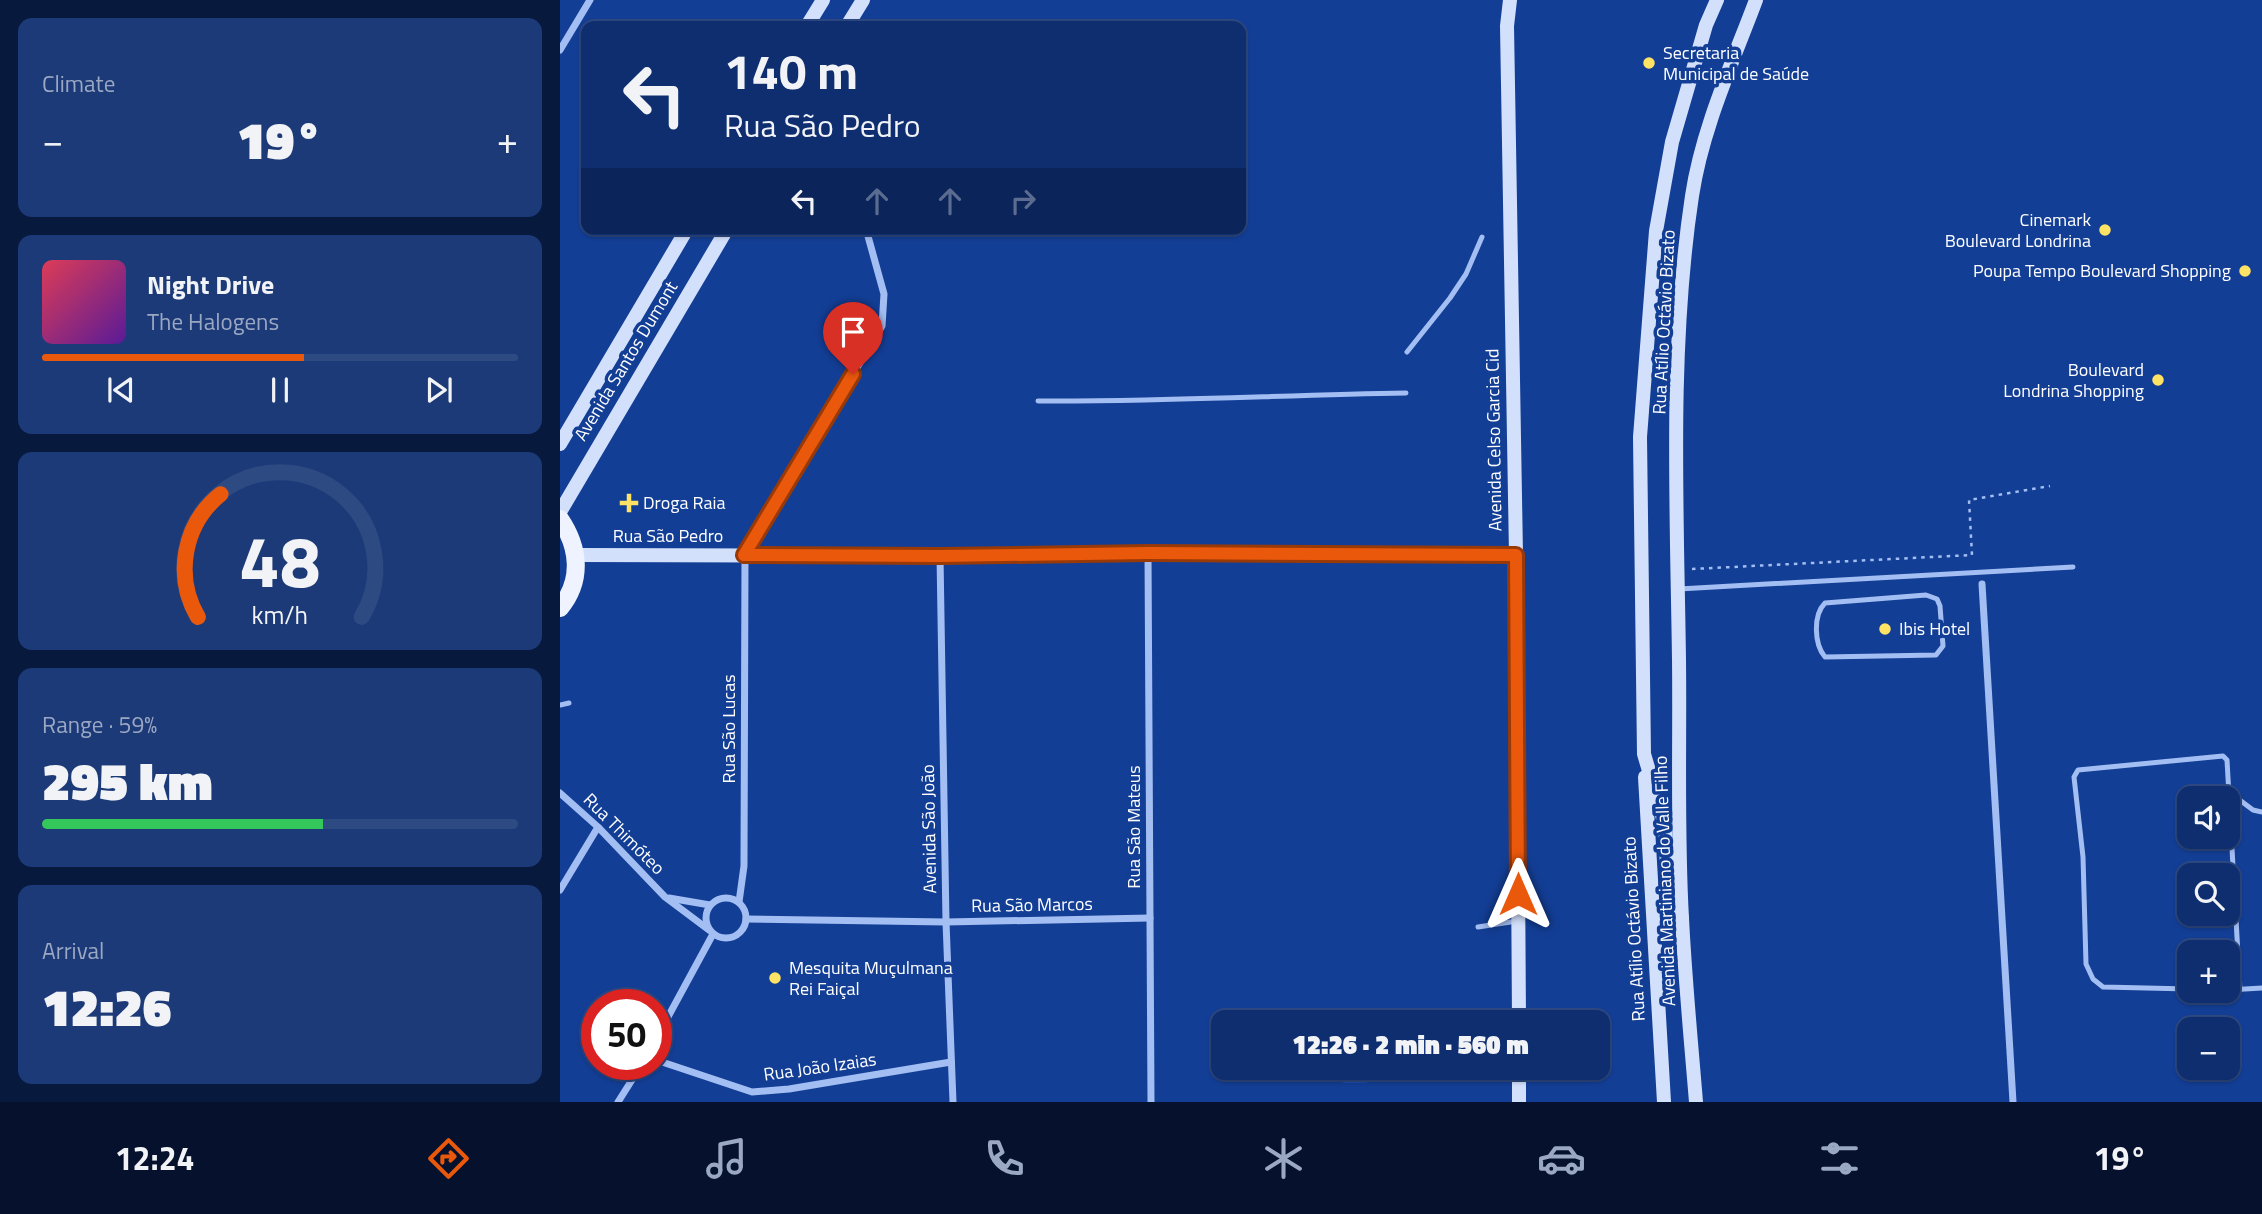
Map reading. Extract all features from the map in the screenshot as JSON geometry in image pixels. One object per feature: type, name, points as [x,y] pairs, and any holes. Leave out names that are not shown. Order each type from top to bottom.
[{"type":"main road","points":[[560,519],[570,534],[576,555],[575,578],[567,600],[560,608]]},
{"type":"street","points":[[560,50],[590,0]]},
{"type":"street","points":[[810,21],[823,0]]},
{"type":"street","points":[[850,21],[863,0]]},
{"type":"street","name":"Avenida Celso Garcia Cid","points":[[1502,0],[1507,26]]},
{"type":"street","name":"Avenida Celso Garcia Cid","points":[[1510,0],[1507,26],[1516,555],[1519,1010]]},
{"type":"street","points":[[1682,918],[1675,916],[1670,909],[1665,825],[1644,754],[1640,438],[1656,231],[1672,142],[1706,25],[1717,0]]},
{"type":"street","name":"Rua Atílio Octávio Bizato","points":[[1679,657],[1676,570],[1680,328],[1692,195],[1703,145],[1756,0]]},
{"type":"street","name":"Avenida Santos Dumont","points":[[560,444],[683,235]]},
{"type":"street","name":"Avenida Santos Dumont","points":[[560,512],[723,235]]},
{"type":"street","points":[[744,555],[882,326],[884,294],[868,235]]},
{"type":"street","name":"Rua São Mateus","points":[[1148,553],[1152,1102]]},
{"type":"street","name":"Rua São Pedro","points":[[576,555],[1516,555]]},
{"type":"street","name":"Rua São Lucas","points":[[739,902],[744,866],[744,555]]},
{"type":"street","name":"Avenida São João","points":[[940,556],[946,922],[953,1102]]},
{"type":"street","points":[[1982,584],[2012,1102]]},
{"type":"street","name":"Avenida Martiniano do Valle Filho","points":[[1679,657],[1678,786],[1682,918],[1696,1102]]},
{"type":"street","name":"Rua Atílio Octávio Bizato","points":[[1644,754],[1664,1102]]},
{"type":"street","name":"Rua Thimóteo","points":[[560,793],[598,827],[665,897],[711,932]]},
{"type":"street","points":[[560,890],[598,827]]},
{"type":"street","name":"Rua Thimóteo","points":[[665,897],[710,905]]},
{"type":"street","points":[[672,1008],[711,932],[706,917],[710,905],[721,898],[739,902],[746,912],[742,931],[726,939],[711,932]]},
{"type":"street","name":"Rua São Marcos","points":[[746,919],[946,922],[1150,918]]},
{"type":"street","name":"Rua João Izaias","points":[[672,1065],[752,1092],[789,1089],[951,1062]]},
{"type":"street","points":[[618,1102],[632,1080]]},
{"type":"street","points":[[1519,1080],[1519,1102]]},
{"type":"lane","points":[[1407,352],[1466,274],[1482,237]]},
{"type":"lane","points":[[1038,401],[1124,402],[1406,393]]},
{"type":"lane","points":[[1676,590],[2073,566]]},
{"type":"lane","points":[[1926,595],[1937,599],[1940,606],[1943,646],[1936,655],[1825,657],[1819,646],[1817,617],[1825,603],[1926,595]]},
{"type":"lane","points":[[560,705],[569,703]]},
{"type":"lane","points":[[2177,989],[2103,987],[2094,979],[2086,964],[2083,858],[2074,778],[2078,770],[2223,756],[2228,766],[2229,786]]},
{"type":"lane","points":[[2240,800],[2253,810],[2262,812]]},
{"type":"lane","points":[[2232,849],[2237,940]]},
{"type":"lane","points":[[1478,927],[1518,921]]},
{"type":"lane","points":[[2240,990],[2262,988]]},
{"type":"path","points":[[1676,570],[1972,555],[1969,500],[2050,486]]},
{"type":"shaded area","points":[[1343,1080],[1367,1080],[1367,1083],[1343,1083]]},
{"type":"place","name":"Secretaria Municipal de Saúde","points":[[1649,63]]},
{"type":"place","name":"Cinemark Boulevard Londrina","points":[[2105,230]]},
{"type":"place","name":"Poupa Tempo Boulevard Shopping","points":[[2245,271]]},
{"type":"place","name":"Boulevard Londrina Shopping","points":[[2158,380]]},
{"type":"place","name":"Droga Raia","points":[[629,503]]},
{"type":"place","name":"Ibis Hotel","points":[[1885,629]]},
{"type":"place","name":"Mesquita Muçulmana Rei Faiçal","points":[[775,978]]},
{"type":"route","points":[[853,374],[744,555],[1516,555],[1518,894]]}]
